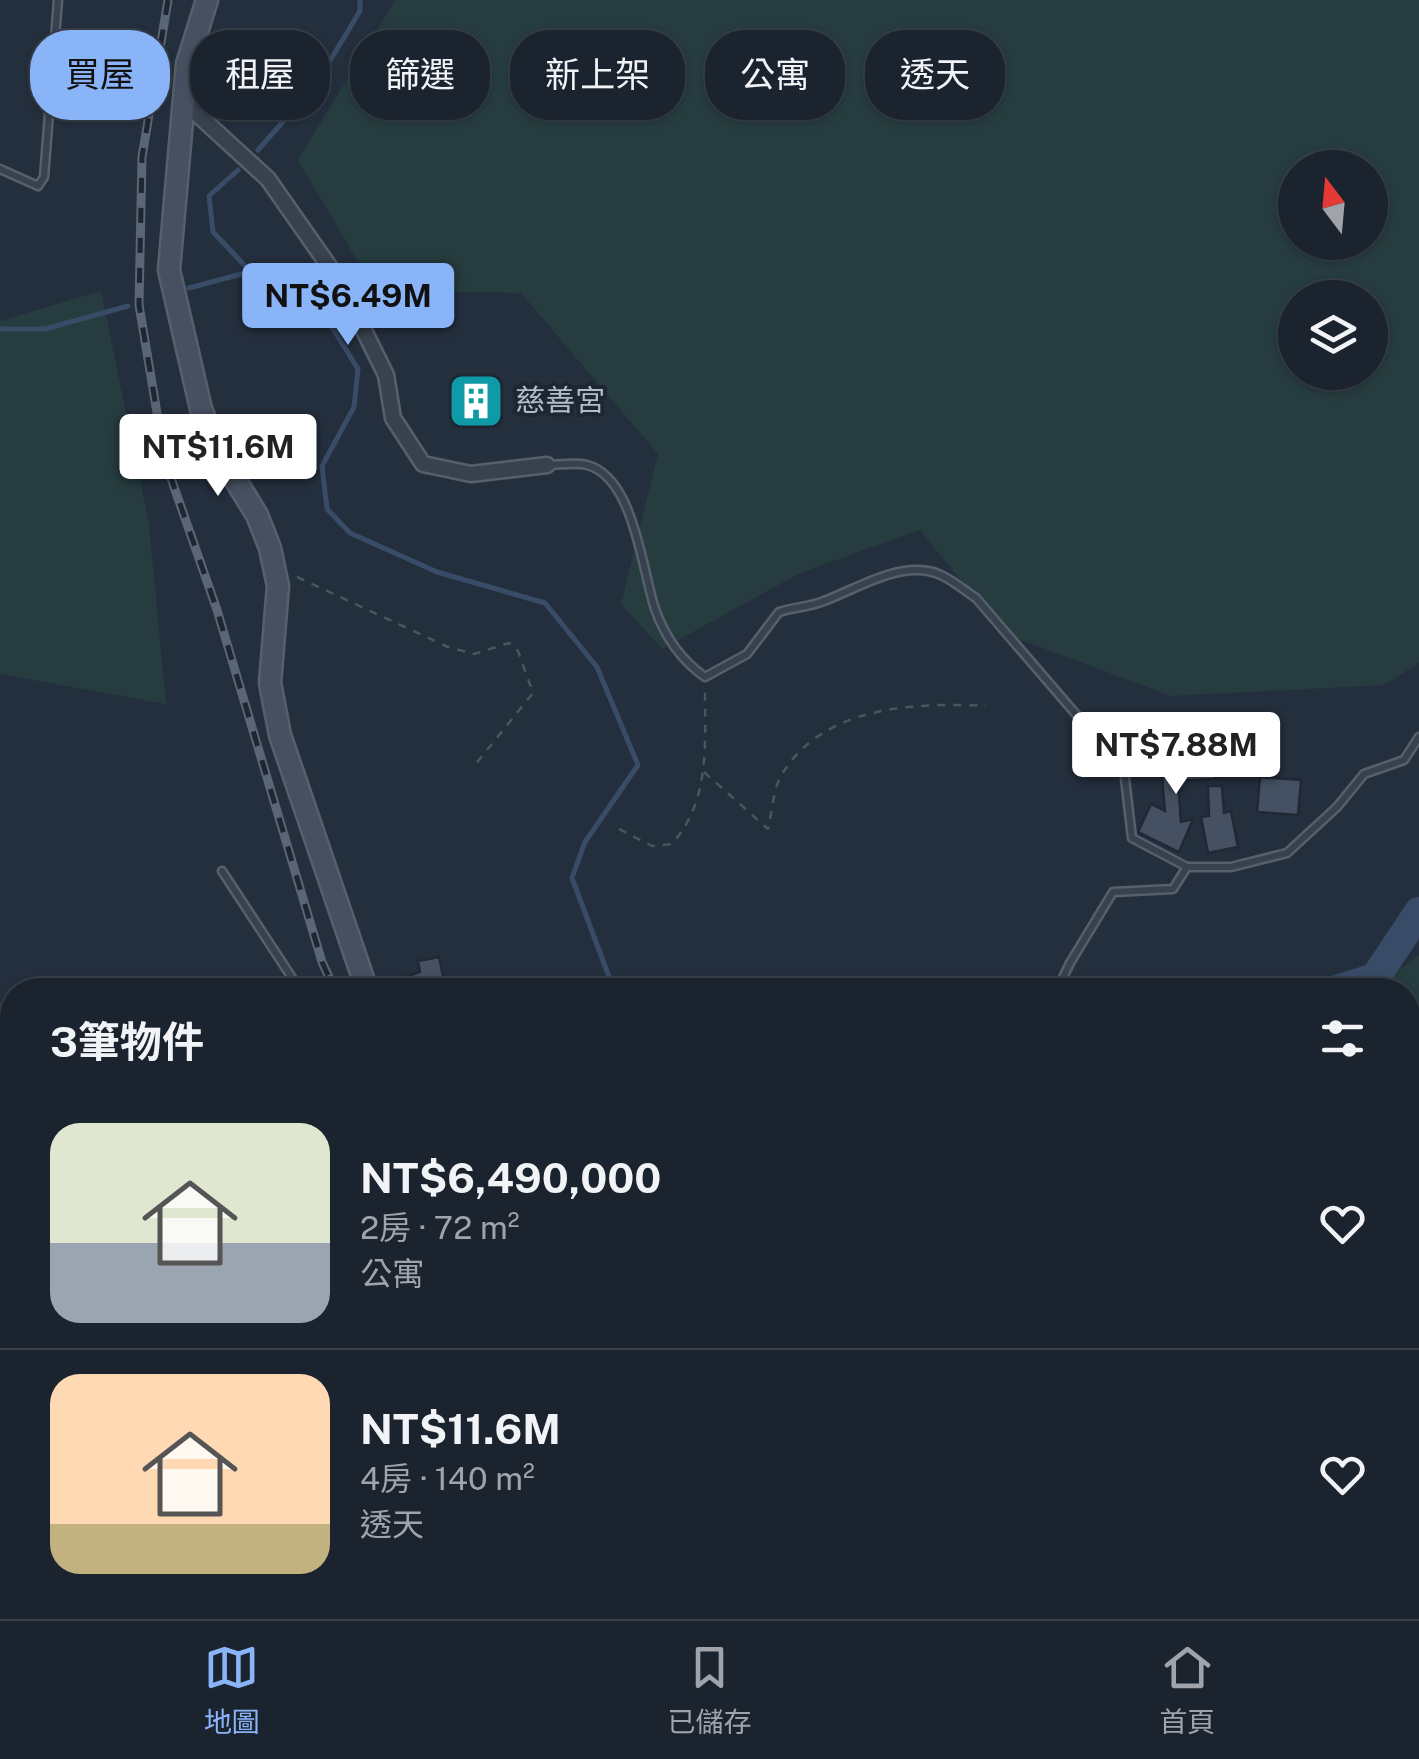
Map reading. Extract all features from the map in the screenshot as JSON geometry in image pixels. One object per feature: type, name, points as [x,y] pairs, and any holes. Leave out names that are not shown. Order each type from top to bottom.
[{"type":"street","points":[[207,0],[187,64],[170,270],[201,410],[220,454],[257,516],[274,566],[278,586],[270,683],[280,735],[363,978]]},
{"type":"street","points":[[185,103],[268,179],[340,282],[386,376],[393,418],[422,464],[471,474],[547,465]]},
{"type":"lane","points":[[0,168],[38,186],[44,178],[58,0]]},
{"type":"lane","points":[[547,465],[588,465],[608,476],[630,518],[662,626],[683,662],[704,677],[747,654],[779,612],[820,603],[875,580],[908,571],[929,571],[976,598],[1124,770],[1132,838],[1187,868],[1231,866],[1287,853],[1364,774],[1404,760],[1419,736]]},
{"type":"lane","points":[[1063,978],[1114,892],[1173,889],[1187,868]]},
{"type":"lane","points":[[222,871],[292,978]]},
{"type":"path","points":[[274,566],[448,648],[474,654],[509,643],[518,651],[533,692],[474,765]]},
{"type":"path","points":[[619,829],[652,846],[672,844],[686,829],[704,772],[704,677]]},
{"type":"path","points":[[704,772],[768,829],[780,778],[802,750],[833,726],[913,705],[986,706]]},
{"type":"green space","points":[[395,0],[1419,0],[1419,663],[1384,685],[1171,696],[1003,633],[920,530],[800,573],[662,649],[621,604],[658,454],[521,293],[375,291],[298,160],[322,120],[330,120],[330,107],[350,74],[350,120],[490,120],[490,30],[377,30]]},
{"type":"green space","points":[[101,291],[149,524],[166,704],[0,674],[0,321]]},
{"type":"green space","points":[[1419,955],[1419,978],[1389,978]]},
{"type":"building","name":"慈善宮","points":[[496,385],[499,412],[457,418],[453,391]]},
{"type":"building","points":[[1190,745],[1190,754],[1214,753],[1215,779],[1178,781],[1181,822],[1193,819],[1179,852],[1138,832],[1151,804],[1165,811],[1162,777],[1170,777],[1169,746]]},
{"type":"building","points":[[1260,777],[1301,780],[1298,815],[1257,812]]},
{"type":"building","points":[[1208,786],[1222,786],[1224,813],[1231,811],[1238,847],[1208,853],[1201,817],[1209,816]]},
{"type":"building","points":[[439,957],[443,978],[403,978],[420,972],[418,961]]},
{"type":"waterway","points":[[258,150],[316,84],[360,11],[360,0]]},
{"type":"waterway","points":[[238,170],[209,196],[213,232],[250,271],[330,324],[358,369],[354,407],[322,466],[327,509],[350,533],[437,572],[545,603],[597,667],[638,765],[585,842],[572,878],[610,978]]},
{"type":"waterway","points":[[189,288],[249,272]]},
{"type":"waterway","points":[[0,329],[45,329],[128,306]]},
{"type":"waterway","points":[[1375,978],[1419,912]]},
{"type":"railway","points":[[168,0],[142,157],[139,305],[165,461],[217,610],[329,978]]},
{"type":"place","name":"慈善宮","points":[[476,401]]}]
